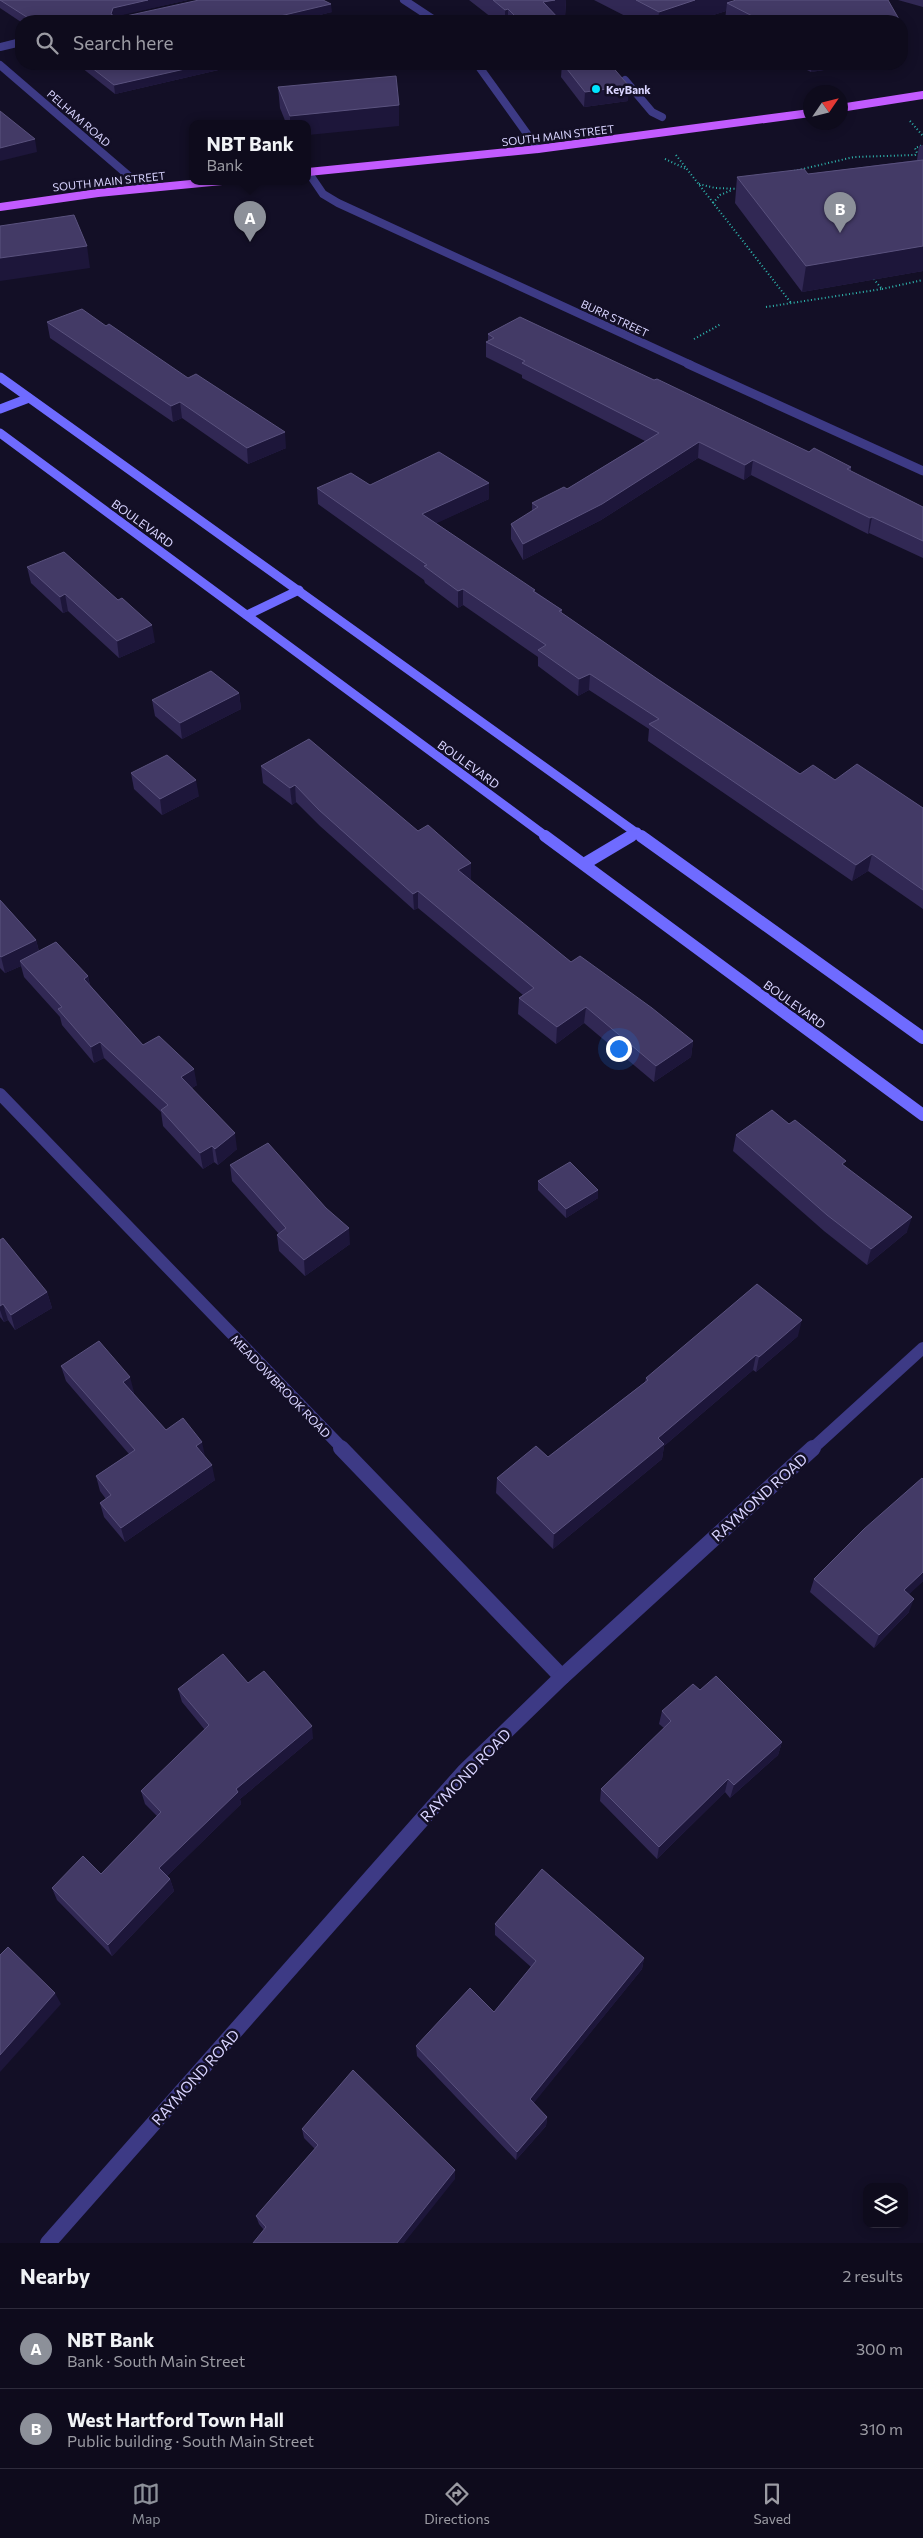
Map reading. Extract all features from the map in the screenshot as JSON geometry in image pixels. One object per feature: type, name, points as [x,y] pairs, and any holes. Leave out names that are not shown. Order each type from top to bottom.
[{"type":"main road","points":[[848,107],[923,95]]},
{"type":"main road","name":"SOUTH MAIN STREET","points":[[311,172],[538,149],[803,114]]},
{"type":"main road","name":"SOUTH MAIN STREET","points":[[0,207],[143,188],[189,184]]},
{"type":"main road","points":[[0,377],[923,1038]]},
{"type":"main road","points":[[0,409],[29,398]]},
{"type":"main road","name":"BOULEVARD","points":[[0,433],[923,1114]]},
{"type":"main road","points":[[247,615],[299,590]]},
{"type":"main road","points":[[584,864],[637,832]]},
{"type":"street","points":[[404,0],[427,15]]},
{"type":"street","points":[[0,47],[15,43]]},
{"type":"street","name":"PELHAM ROAD","points":[[0,64],[143,188]]},
{"type":"street","points":[[481,70],[538,149]]},
{"type":"street","points":[[625,80],[652,112],[662,117]]},
{"type":"street","name":"BURR STREET","points":[[311,176],[323,194],[338,203],[923,471]]},
{"type":"street","name":"MEADOWBROOK ROAD","points":[[0,1094],[562,1677]]},
{"type":"street","name":"RAYMOND ROAD","points":[[48,2243],[464,1772],[562,1677],[923,1348]]},
{"type":"path","points":[[908,119],[923,136]]},
{"type":"path","points":[[786,174],[825,162],[883,154],[915,155],[917,153],[915,148],[923,145]]},
{"type":"path","points":[[673,151],[791,303]]},
{"type":"path","points":[[662,158],[689,171]]},
{"type":"path","points":[[699,184],[733,190]]},
{"type":"path","points":[[713,203],[720,195],[742,189]]},
{"type":"path","points":[[866,271],[882,289]]},
{"type":"path","points":[[766,306],[882,289],[923,280]]},
{"type":"path","points":[[687,342],[721,324]]},
{"type":"building","points":[[0,0],[148,0],[113,8],[111,14],[112,15],[24,15]]},
{"type":"building","points":[[199,0],[323,0],[331,4],[284,15],[131,15]]},
{"type":"building","points":[[493,0],[555,0],[543,2],[555,15],[514,15],[508,9],[505,10]]},
{"type":"building","points":[[636,0],[695,0],[659,12]]},
{"type":"building","points":[[736,0],[888,0],[897,15],[750,15],[727,3]]},
{"type":"building","points":[[95,70],[180,70],[114,85]]},
{"type":"building","points":[[568,70],[615,70],[629,86],[585,92]]},
{"type":"building","points":[[396,76],[399,105],[290,116],[278,87]]},
{"type":"building","points":[[0,111],[35,139],[0,148]]},
{"type":"building","points":[[923,160],[923,246],[806,266],[737,177],[804,169],[808,174]]},
{"type":"building","points":[[74,215],[87,246],[0,258],[0,226]]},
{"type":"building","points":[[82,309],[106,326],[109,324],[188,378],[196,374],[285,432],[247,448],[180,402],[171,406],[47,322]]},
{"type":"building","points":[[520,317],[654,380],[657,379],[809,452],[814,448],[851,467],[847,469],[923,507],[923,541],[872,517],[870,518],[753,460],[745,465],[699,442],[602,504],[523,544],[511,524],[538,507],[532,503],[564,487],[567,489],[659,433],[522,363],[525,361],[486,342],[494,338],[488,334]]},
{"type":"building","points":[[439,452],[489,483],[422,514],[535,590],[533,591],[562,610],[559,611],[656,678],[800,774],[813,765],[835,780],[857,764],[923,808],[923,890],[872,854],[856,865],[649,724],[659,719],[590,674],[579,679],[538,650],[546,645],[463,589],[458,591],[424,566],[427,565],[317,488],[351,473],[370,485]]},
{"type":"building","points":[[64,552],[118,600],[122,598],[152,625],[117,641],[65,594],[60,597],[27,567]]},
{"type":"building","points":[[211,671],[239,693],[180,723],[152,700]]},
{"type":"building","points":[[309,739],[418,831],[428,825],[471,863],[458,870],[571,962],[580,956],[652,1008],[693,1041],[656,1066],[586,1007],[557,1027],[519,998],[534,988],[418,891],[413,894],[319,810],[295,785],[290,788],[261,766]]},
{"type":"building","points":[[167,755],[196,780],[160,799],[131,773]]},
{"type":"building","points":[[0,900],[36,940],[1,957],[0,956]]},
{"type":"building","points":[[56,942],[88,976],[84,979],[143,1045],[159,1036],[194,1069],[181,1077],[235,1133],[215,1149],[212,1146],[200,1153],[161,1110],[168,1105],[100,1042],[91,1047],[58,1009],[62,1007],[20,961]]},
{"type":"building","points":[[772,1110],[789,1124],[795,1120],[846,1161],[842,1164],[912,1217],[871,1249],[827,1215],[736,1135]]},
{"type":"building","points":[[268,1143],[326,1208],[349,1228],[304,1260],[277,1235],[286,1228],[230,1165]]},
{"type":"building","points":[[570,1162],[598,1190],[566,1209],[538,1181]]},
{"type":"building","points":[[3,1238],[47,1292],[11,1315],[3,1304],[0,1306],[0,1240]]},
{"type":"building","points":[[757,1284],[802,1320],[759,1357],[756,1355],[658,1438],[664,1444],[554,1534],[497,1478],[536,1446],[548,1457],[648,1380],[646,1378]]},
{"type":"building","points":[[99,1341],[130,1377],[123,1382],[166,1430],[183,1418],[202,1442],[196,1446],[212,1465],[121,1528],[100,1503],[111,1495],[96,1476],[135,1450],[61,1366]]},
{"type":"building","points":[[922,1478],[923,1572],[904,1590],[914,1599],[879,1635],[814,1579],[864,1529]]},
{"type":"building","points":[[223,1654],[248,1683],[264,1671],[312,1726],[236,1789],[238,1792],[159,1868],[170,1879],[108,1945],[52,1888],[83,1856],[101,1874],[161,1812],[141,1791],[209,1725],[178,1689]]},
{"type":"building","points":[[716,1676],[782,1742],[734,1785],[728,1779],[659,1847],[601,1789],[671,1721],[662,1711],[693,1684],[700,1690]]},
{"type":"building","points":[[542,1869],[644,1958],[530,2099],[547,2117],[517,2152],[416,2046],[470,1988],[494,2012],[536,1961],[495,1924]]},
{"type":"building","points":[[8,1947],[55,1993],[0,2055],[0,1955]]},
{"type":"building","points":[[353,2070],[455,2170],[397,2243],[253,2243],[266,2227],[256,2216],[318,2145],[302,2129]]},
{"type":"place","name":"KeyBank","points":[[596,89]]},
{"type":"place","name":"West Hartford Town Hall","points":[[840,233]]},
{"type":"place","name":"NBT Bank","points":[[250,242]]}]
